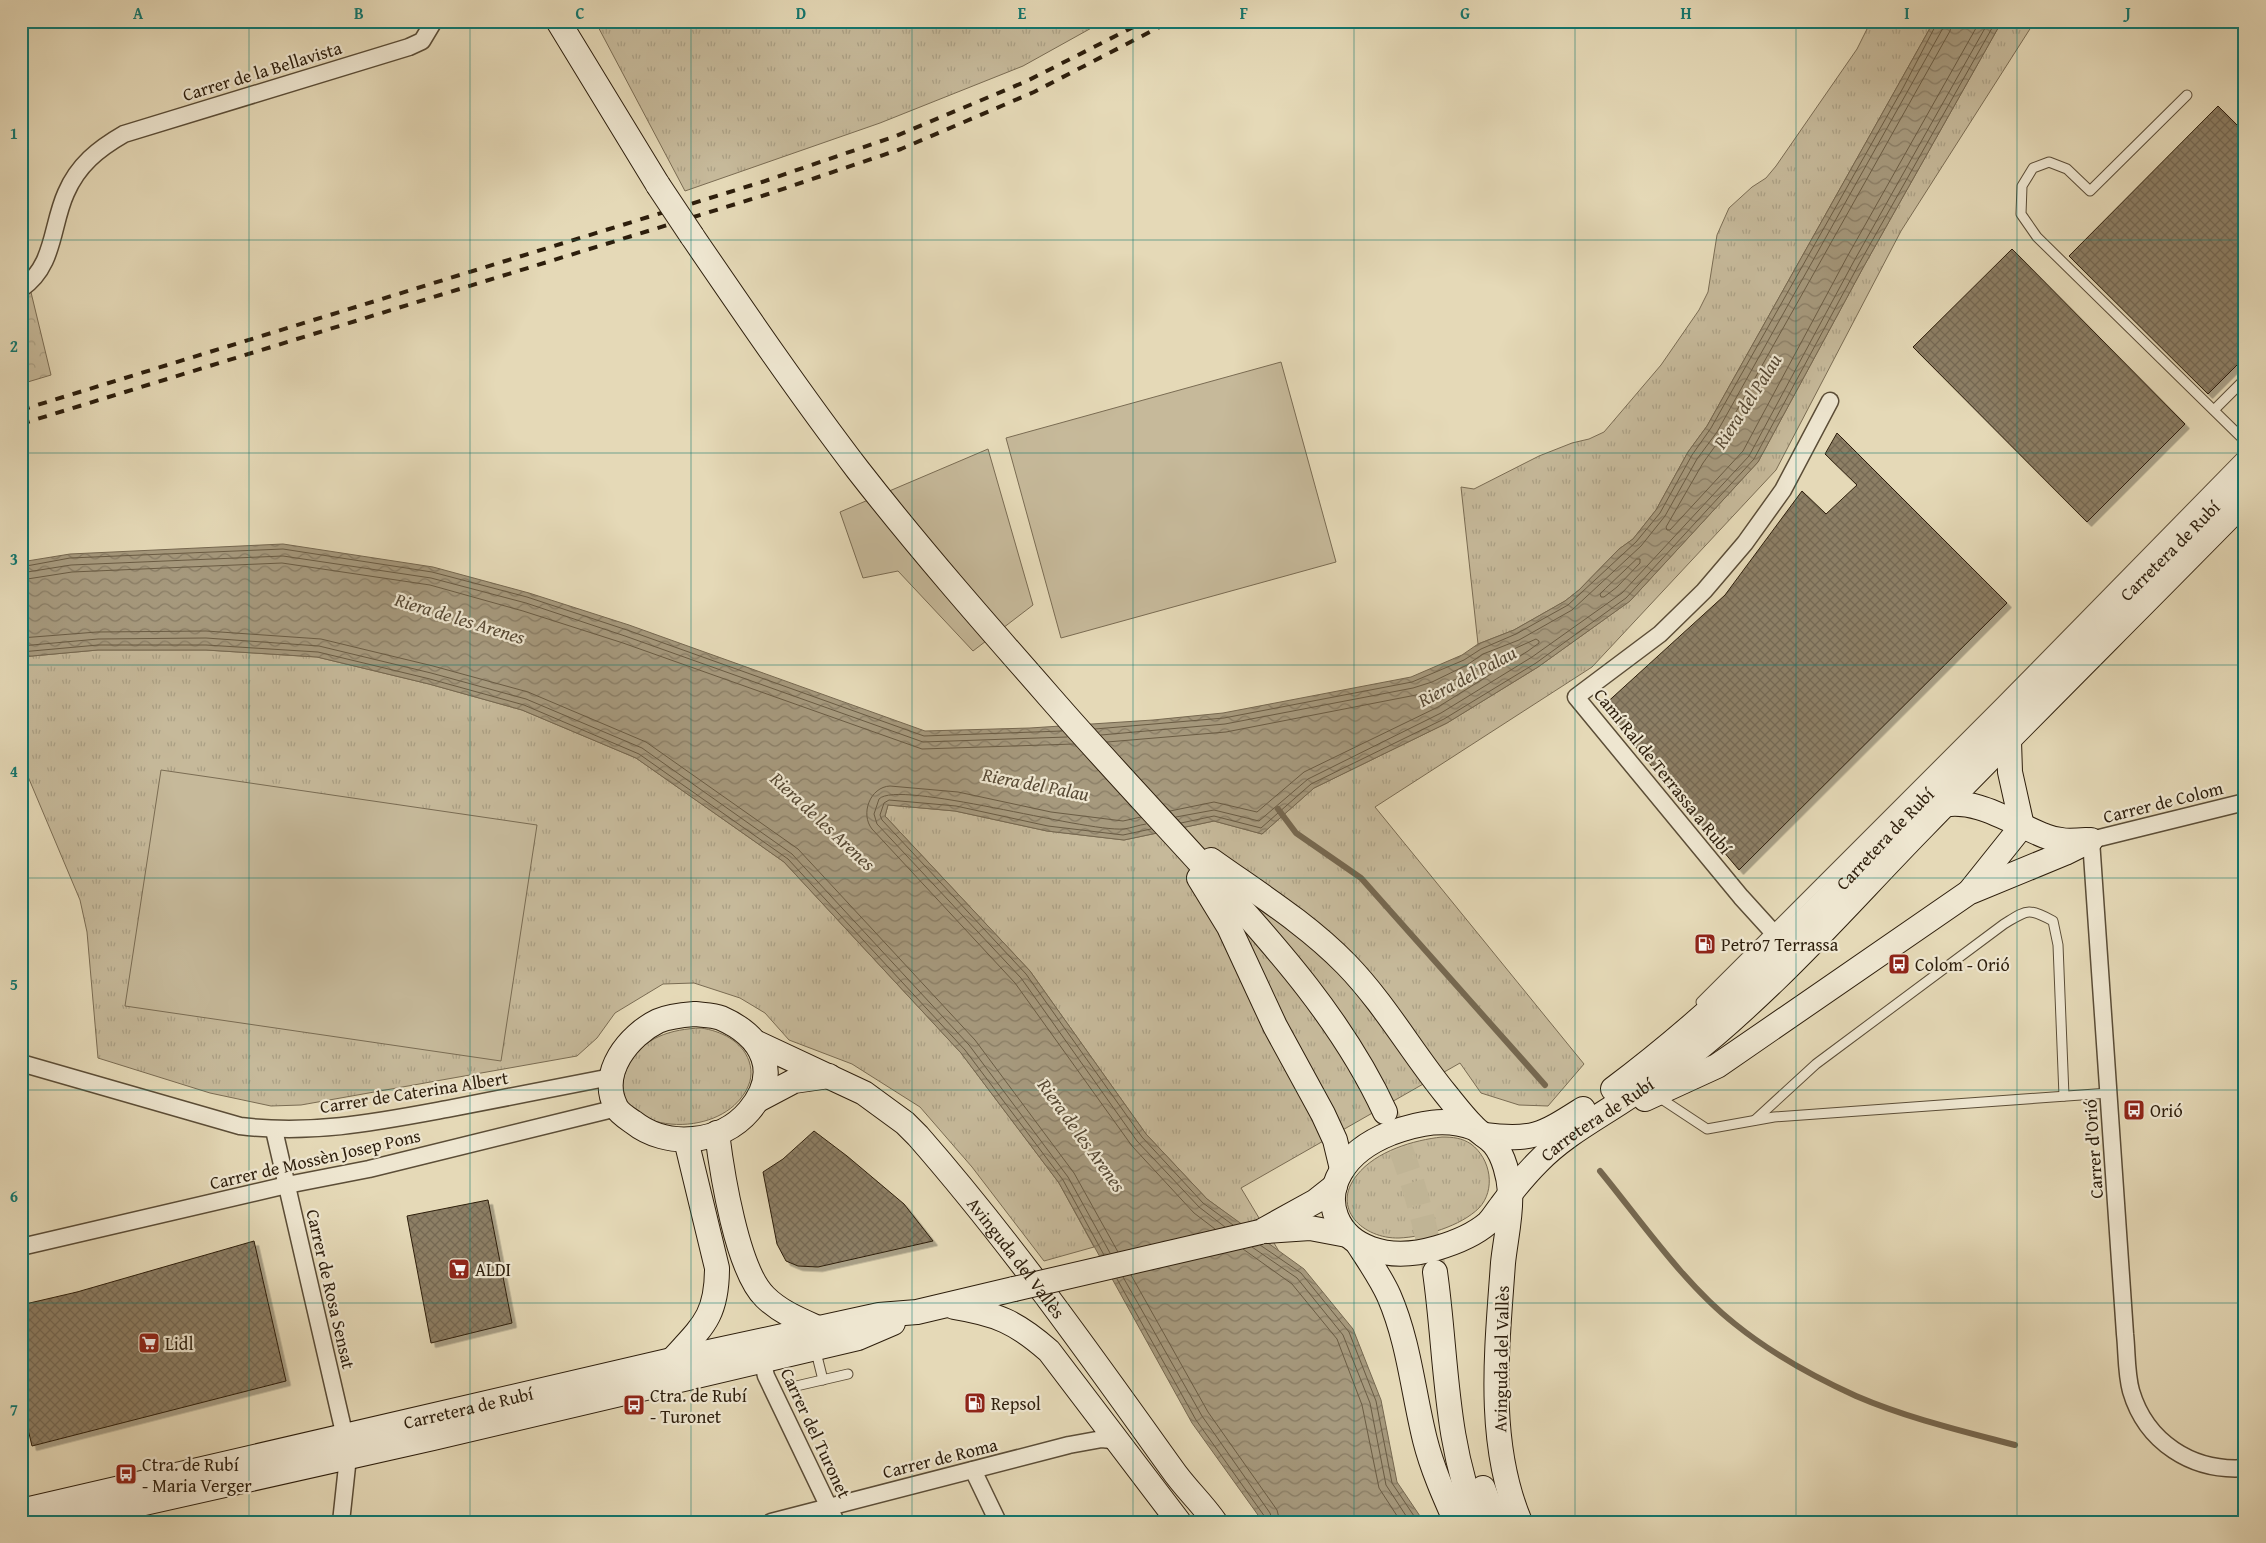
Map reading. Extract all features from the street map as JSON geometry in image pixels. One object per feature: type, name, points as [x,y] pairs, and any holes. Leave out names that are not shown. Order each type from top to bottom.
[{"type":"main road","points":[[558,21],[658,185],[692,236],[775,358],[858,470],[975,612],[1175,835],[1237,919],[1326,1011],[1375,1090],[1385,1112]]},
{"type":"main road","name":"Carretera de Rubí","points":[[1479,1132],[1527,1138],[1543,1133],[1600,1098],[1662,1052],[1697,1023],[1777,937],[1844,882],[1906,815],[2245,474]]},
{"type":"main road","name":"Carretera de Rubí","points":[[1506,1190],[1607,1101],[1689,1056],[1775,980],[2245,501]]},
{"type":"main road","points":[[2009,741],[2010,772],[2022,826]]},
{"type":"main road","points":[[1844,882],[1861,872],[1926,812],[1946,804],[1966,804],[1992,812],[2046,837],[2063,841],[2091,840]]},
{"type":"main road","points":[[1968,892],[2022,826]]},
{"type":"main road","points":[[1175,835],[1300,923],[1347,966],[1378,1002],[1444,1092],[1479,1132],[1494,1144],[1506,1190],[1487,1224],[1452,1243],[1414,1253],[1382,1253],[1352,1240],[1310,1228],[1260,1232]]},
{"type":"main road","points":[[1607,1101],[1655,1095],[1717,1066],[1968,892],[2065,853],[2091,840]]},
{"type":"main road","points":[[1237,919],[1282,1040],[1323,1114],[1335,1140],[1338,1178],[1334,1203],[1336,1213],[1352,1240],[1381,1279],[1397,1318],[1410,1364],[1425,1441],[1436,1475],[1456,1522]]},
{"type":"main road","points":[[695,1014],[720,1018],[743,1031],[754,1042],[762,1053],[766,1072],[765,1085],[758,1100],[743,1118],[732,1127],[717,1133],[686,1140],[658,1136],[639,1127],[617,1108],[612,1092],[611,1078],[626,1046],[641,1031],[660,1021],[676,1016],[695,1014]]},
{"type":"main road","name":"Avinguda del Vallès","points":[[754,1042],[864,1093],[905,1123],[918,1136],[948,1170],[1058,1313],[1174,1472],[1202,1502],[1215,1522]]},
{"type":"main road","points":[[758,1100],[794,1081],[829,1076]]},
{"type":"main road","points":[[1260,1232],[1316,1201],[1338,1178],[1360,1150],[1375,1140],[1417,1125],[1451,1121],[1479,1132]]},
{"type":"main road","points":[[717,1133],[722,1167],[734,1219],[744,1260],[752,1277],[764,1296],[816,1337]]},
{"type":"main road","points":[[672,1360],[710,1315],[717,1283],[716,1268],[686,1140]]},
{"type":"main road","name":"Avinguda del Vallès","points":[[1506,1190],[1497,1406],[1499,1445],[1505,1476],[1520,1522]]},
{"type":"main road","name":"Carretera de Rubí","points":[[21,1511],[346,1447],[762,1360],[777,1349],[816,1337],[844,1323],[947,1306],[1260,1232]]},
{"type":"main road","points":[[1435,1272],[1446,1391],[1459,1464],[1478,1522]]},
{"type":"main road","name":"Avinguda del Vallès","points":[[947,1306],[981,1312],[1008,1320],[1029,1333],[1049,1350],[1120,1441],[1179,1522]]},
{"type":"main road","points":[[1440,1311],[1460,1392],[1473,1457],[1496,1522]]},
{"type":"main road","name":"Carretera de Rubí","points":[[60,1522],[672,1360],[816,1337],[858,1338],[917,1312]]},
{"type":"main road","name":"Avinguda del Vallès","points":[[1174,1472],[1201,1522]]},
{"type":"street","name":"Carrer de la Bellavista","points":[[21,289],[38,273],[47,258],[65,194],[75,175],[88,158],[103,146],[124,134],[409,48],[422,41],[432,27]]},
{"type":"street","name":"Camí Ral de Terrassa a Rubí","points":[[1777,937],[1741,897],[1576,697],[1660,634],[1704,591],[1734,557],[1783,490],[1830,401]]},
{"type":"street","name":"Carrer de Colom","points":[[2091,840],[2245,802]]},
{"type":"street","name":"Carrer d'Orió","points":[[2091,840],[2110,1093],[2125,1334],[2131,1391],[2144,1421],[2165,1445],[2185,1458],[2197,1462],[2221,1468],[2245,1468]]},
{"type":"street","name":"Carrer de Caterina Albert","points":[[21,1063],[240,1126],[274,1130],[323,1129],[370,1123],[611,1078]]},
{"type":"street","name":"Carrer de Mossèn Josep Pons","points":[[21,1247],[287,1185],[369,1169],[617,1108]]},
{"type":"street","name":"Carrer de Rosa Sensat","points":[[274,1130],[346,1447],[341,1522]]},
{"type":"street","name":"Carrer del Turonet","points":[[762,1360],[766,1376],[833,1515]]},
{"type":"street","name":"Carrer de Roma","points":[[771,1522],[833,1515],[973,1470],[1069,1445],[1102,1440],[1120,1441]]},
{"type":"street","points":[[973,1470],[998,1522]]},
{"type":"lane","points":[[2187,95],[2090,191],[2067,169],[2049,162],[2033,168],[2022,186],[2021,214],[2037,237],[2245,441]]},
{"type":"lane","points":[[2214,410],[2245,379]]},
{"type":"lane","points":[[1694,1009],[1777,937],[2245,453]]},
{"type":"lane","points":[[1755,1120],[1816,1064],[2004,924],[2026,911],[2038,913],[2053,922],[2058,945],[2064,1096]]},
{"type":"lane","points":[[1607,1101],[1622,1069]]},
{"type":"lane","points":[[1655,1095],[1707,1129],[1774,1116],[2110,1093]]},
{"type":"lane","points":[[816,1337],[823,1380]]},
{"type":"lane","points":[[792,1387],[848,1374]]},
{"type":"green space","points":[[595,21],[1104,21],[1023,66],[880,123],[685,191]]},
{"type":"green space","points":[[1871,21],[1934,21],[1707,426],[1688,452],[1656,510],[1633,539],[1619,549],[1579,590],[1565,601],[1514,630],[1478,644],[1461,487],[1474,489],[1539,456],[1604,432],[1661,365],[1699,310],[1708,292],[1717,235],[1729,208],[1752,187],[1766,178],[1776,166],[1857,49]]},
{"type":"green space","points":[[2002,21],[2035,21],[1901,231],[1776,470],[1592,667],[1375,807],[1584,1064],[1548,1106],[1519,1105],[1481,1093],[1460,1063],[1241,1188],[1280,1253],[1207,1199],[1146,1134],[1030,971],[885,816],[888,805],[955,811],[1047,831],[1124,840],[1214,821],[1262,834],[1314,788],[1447,723],[1538,667],[1630,601],[1758,462],[1864,266]]},
{"type":"green space","points":[[21,251],[51,375],[21,384]]},
{"type":"green space","points":[[1281,362],[1336,562],[1061,638],[1006,438]]},
{"type":"green space","points":[[988,449],[1033,605],[973,651],[898,571],[863,578],[840,512]]},
{"type":"green space","points":[[98,650],[206,650],[317,657],[429,684],[522,710],[636,758],[784,862],[961,1053],[1059,1183],[1094,1247],[1044,1261],[972,1167],[920,1107],[852,1064],[789,1040],[765,1013],[740,998],[694,983],[663,984],[615,1013],[597,1038],[577,1056],[301,1105],[271,1106],[210,1093],[98,1058],[87,932],[80,900],[21,760],[21,657]]},
{"type":"green space","points":[[161,770],[537,825],[501,1061],[125,1006]]},
{"type":"green space","points":[[701,1028],[730,1038],[746,1054],[751,1074],[750,1082],[744,1094],[728,1110],[707,1120],[684,1124],[662,1123],[642,1116],[628,1104],[623,1087],[628,1066],[634,1056],[641,1048],[659,1036],[679,1030]]},
{"type":"green space","points":[[1442,1137],[1457,1138],[1468,1142],[1478,1150],[1483,1158],[1487,1166],[1489,1184],[1488,1193],[1479,1208],[1462,1220],[1442,1229],[1431,1233],[1399,1238],[1373,1233],[1354,1219],[1349,1210],[1347,1199],[1350,1187],[1357,1175],[1365,1167],[1374,1159],[1396,1148]]},
{"type":"water","points":[[1934,21],[2002,21],[1864,266],[1758,462],[1630,601],[1538,667],[1447,723],[1314,788],[1262,834],[1214,821],[1124,840],[1047,831],[955,811],[888,805],[885,816],[1030,971],[1146,1134],[1207,1199],[1304,1269],[1353,1329],[1381,1400],[1397,1482],[1424,1522],[1263,1522],[1192,1423],[1059,1183],[961,1053],[784,862],[636,758],[522,710],[429,684],[317,657],[206,650],[98,650],[21,657],[21,562],[70,554],[283,544],[433,567],[529,593],[629,625],[925,731],[1030,728],[1153,720],[1223,713],[1411,677],[1462,655],[1478,644],[1514,630],[1565,601],[1579,590],[1619,549],[1633,539],[1656,510],[1688,452],[1707,426]]},
{"type":"building","points":[[2218,106],[2245,133],[2245,357],[2208,394],[2069,256]]},
{"type":"building","points":[[2012,249],[2185,424],[2087,522],[1913,347]]},
{"type":"building","points":[[1837,433],[2007,603],[1739,870],[1602,707],[1725,595],[1802,491],[1826,514],[1857,485],[1825,454]]},
{"type":"building","points":[[814,1131],[904,1204],[933,1241],[818,1267],[798,1266],[786,1261],[777,1244],[763,1172],[783,1159]]},
{"type":"building","name":"ALDI","points":[[488,1200],[512,1323],[431,1343],[407,1216]]},
{"type":"building","name":"Lidl","points":[[254,1241],[286,1381],[32,1446],[21,1400],[21,1305],[77,1292]]},
{"type":"waterway","points":[[1278,809],[1296,833],[1361,878],[1545,1085]]},
{"type":"waterway","points":[[1600,1171],[1681,1272],[1717,1308],[1763,1345],[1824,1381],[1875,1404],[1935,1424],[2015,1445]]},
{"type":"tunnel","points":[[1387,1115],[1415,1190],[1434,1268]]},
{"type":"railway","points":[[21,410],[762,182],[896,136],[1027,81],[1145,21]]},
{"type":"railway","points":[[21,424],[765,195],[901,149],[1034,92],[1171,21]]},
{"type":"place","name":"Petro7 Terrassa","points":[[1705,944]]},
{"type":"place","name":"Colom - Orió","points":[[1899,964]]},
{"type":"place","name":"Orió","points":[[2134,1110]]},
{"type":"place","name":"ALDI","points":[[459,1269]]},
{"type":"place","name":"Lidl","points":[[149,1343]]},
{"type":"place","name":"Repsol","points":[[975,1403]]},
{"type":"place","name":"Ctra. de Rubí - Turonet","points":[[634,1405]]},
{"type":"place","name":"Ctra. de Rubí - Maria Verger","points":[[126,1474]]},
{"type":"water label","name":"Riera del Palau","points":[[1747,401]]},
{"type":"water label","name":"Riera de les Arenes","points":[[460,618]]},
{"type":"water label","name":"Riera del Palau","points":[[1467,676]]},
{"type":"water label","name":"Riera del Palau","points":[[1036,784]]},
{"type":"water label","name":"Riera de les Arenes","points":[[823,821]]},
{"type":"water label","name":"Riera de les Arenes","points":[[1082,1135]]}]
